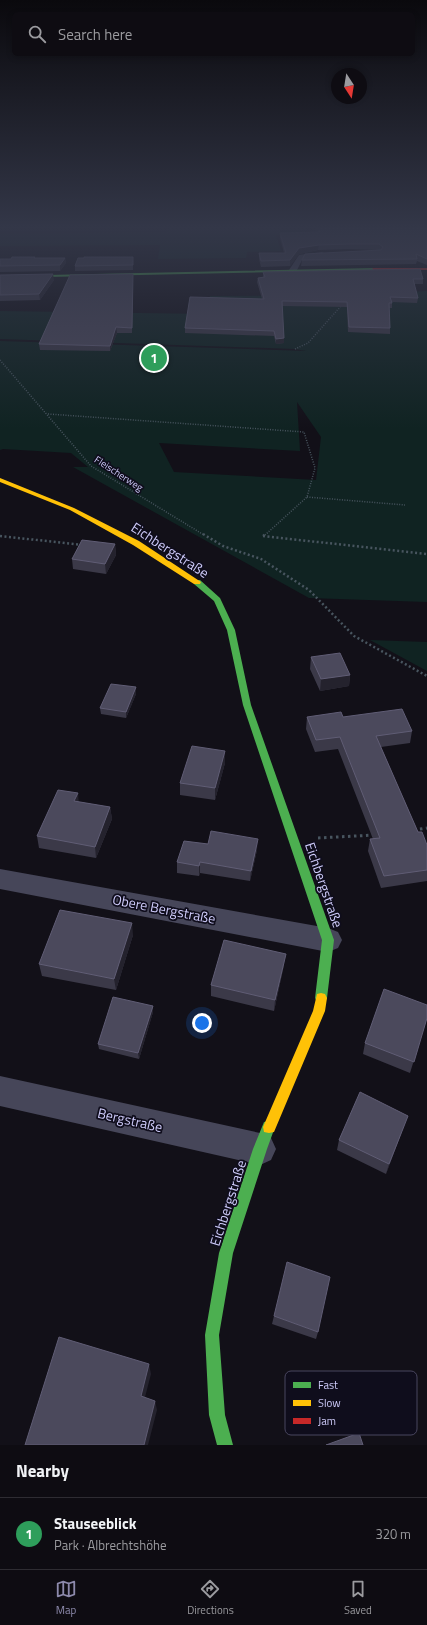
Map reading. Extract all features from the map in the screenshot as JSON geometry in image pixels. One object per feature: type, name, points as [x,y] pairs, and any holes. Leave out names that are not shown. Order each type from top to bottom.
[{"type":"street","name":"Eichbergstraße","points":[[0,480],[72,509],[136,543],[195,580],[216,600],[231,630],[246,705],[328,940],[319,1011],[260,1149],[226,1253],[212,1336],[216,1415],[225,1445]]},
{"type":"street","name":"Obere Bergstraße","points":[[0,879],[328,940]]},
{"type":"street","name":"Bergstraße","points":[[0,1091],[260,1149]]},
{"type":"path","points":[[296,349],[308,343],[345,303]]},
{"type":"path","name":"Fleischerweg","points":[[0,360],[48,414],[91,466],[215,542],[261,559],[309,590],[354,636],[427,676]]},
{"type":"path","points":[[48,414],[304,432],[315,468],[307,496],[263,536],[427,554]]},
{"type":"path","points":[[307,496],[405,505]]},
{"type":"path","points":[[0,536],[86,545]]},
{"type":"path","points":[[407,831],[427,828]]},
{"type":"path","points":[[293,839],[379,834]]},
{"type":"green space","points":[[427,294],[427,602],[309,598],[73,467],[88,467],[71,453],[0,450],[0,341],[306,351],[295,349],[0,339],[0,311],[209,314],[210,296]],"holes":[[[297,402],[321,437],[316,480],[174,472],[159,443],[300,451]]]},
{"type":"green space","points":[[370,640],[427,642],[427,671]]},
{"type":"building","points":[[61,294],[133,294],[132,328],[116,327],[110,346],[39,344]]},
{"type":"building","points":[[263,294],[417,294],[418,298],[390,297],[392,303],[389,303],[390,328],[349,327],[347,302],[282,301],[284,338],[276,339],[274,331],[185,328],[190,297],[264,299]]},
{"type":"building","points":[[82,540],[115,544],[105,564],[72,559]]},
{"type":"building","points":[[340,653],[350,675],[321,679],[311,657]]},
{"type":"building","points":[[111,684],[136,687],[126,712],[100,708]]},
{"type":"building","points":[[402,709],[412,731],[376,736],[418,832],[422,832],[427,845],[427,870],[384,876],[370,839],[380,838],[340,737],[316,740],[307,717],[341,712],[343,717]]},
{"type":"building","points":[[192,746],[225,751],[215,788],[180,783]]},
{"type":"building","points":[[58,790],[78,793],[74,801],[110,807],[95,847],[37,836]]},
{"type":"building","points":[[211,831],[258,839],[251,871],[200,862],[199,866],[177,862],[184,841],[208,844]]},
{"type":"building","points":[[60,910],[132,923],[114,979],[39,964]]},
{"type":"building","points":[[224,940],[286,954],[275,1000],[211,985]]},
{"type":"building","points":[[384,989],[427,1005],[427,1018],[414,1062],[365,1043]]},
{"type":"building","points":[[113,997],[153,1006],[138,1053],[98,1044]]},
{"type":"building","points":[[360,1092],[408,1116],[389,1164],[339,1140]]},
{"type":"building","points":[[287,1262],[330,1277],[318,1332],[274,1316]]},
{"type":"building","points":[[59,1337],[149,1364],[141,1396],[155,1401],[144,1445],[25,1445]]},
{"type":"building","points":[[354,1435],[360,1435],[363,1445],[326,1445]]},
{"type":"traffic: fast","points":[[197,582],[217,600],[231,630],[247,705],[328,940],[321,998]]},
{"type":"traffic: fast","points":[[225,1445],[217,1415],[212,1335],[226,1253],[260,1149],[269,1127]]},
{"type":"traffic: slow","points":[[0,480],[72,509],[136,543],[197,582]]},
{"type":"traffic: slow","points":[[269,1127],[319,1011],[321,998]]},
{"type":"place","name":"Stauseeblick","points":[[154,358]]}]
